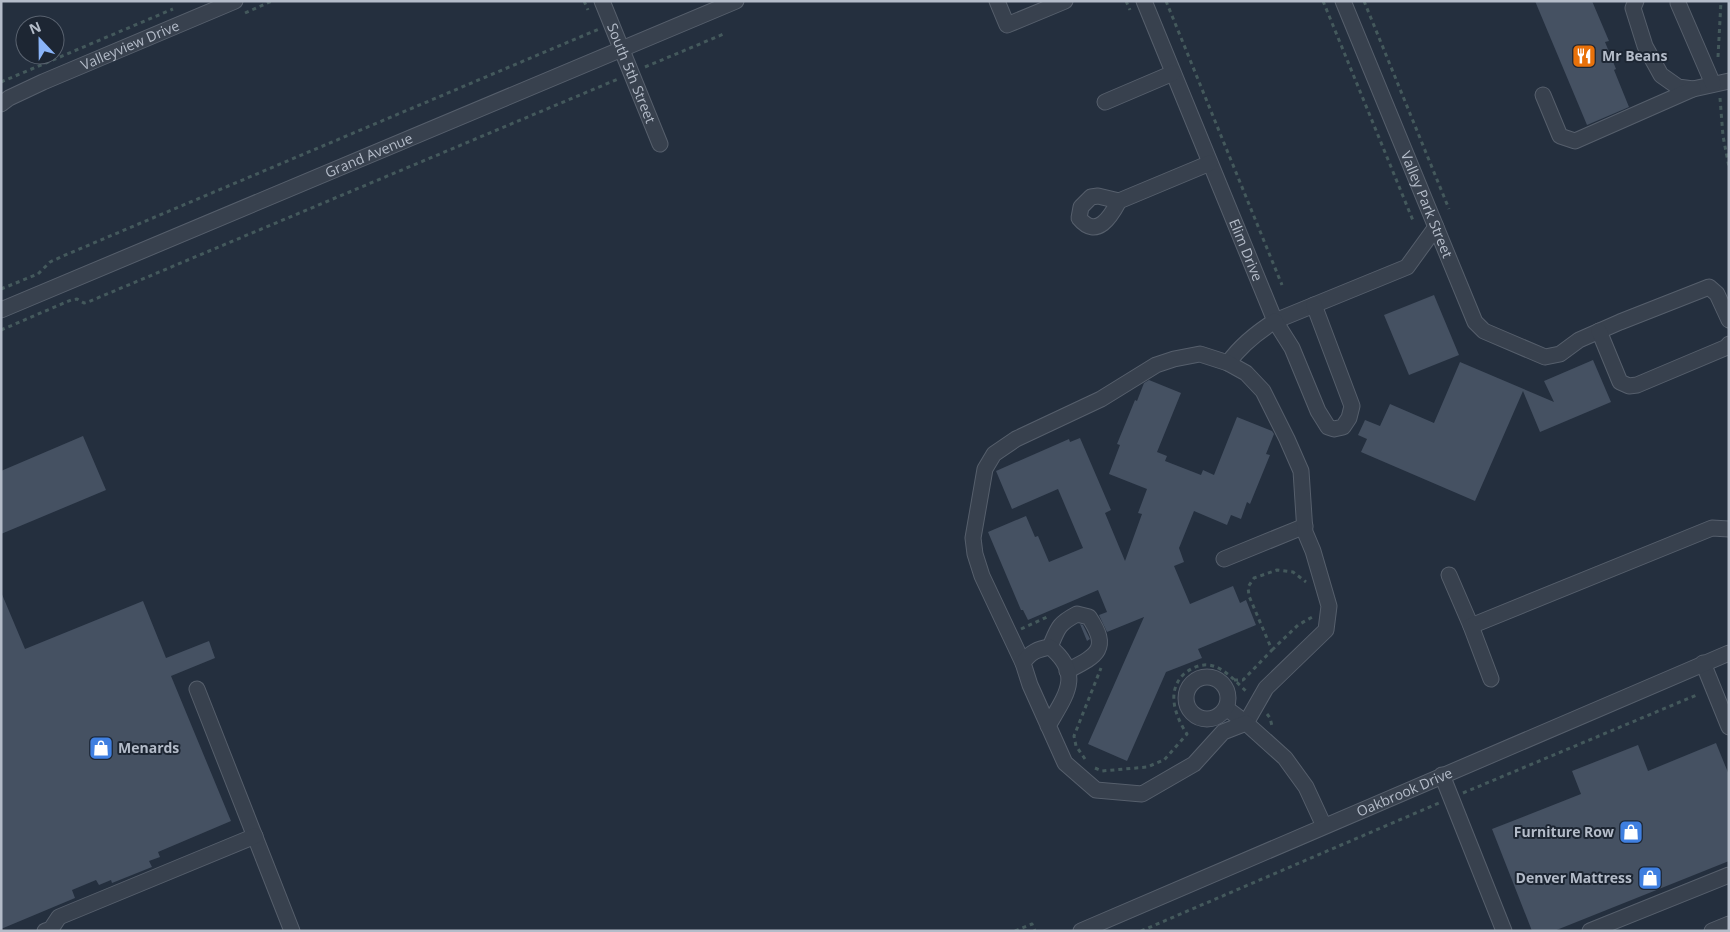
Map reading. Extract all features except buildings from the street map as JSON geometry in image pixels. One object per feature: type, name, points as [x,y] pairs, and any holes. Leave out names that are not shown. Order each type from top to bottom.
[{"type":"street","name":"Valleyview Drive","points":[[1,104],[9,98],[42,82],[234,1]]},
{"type":"street","name":"South 5th Street","points":[[602,1],[660,144]]},
{"type":"street","name":"Grand Avenue","points":[[1,310],[736,1]]},
{"type":"street","points":[[997,1],[1007,26],[1065,1]]},
{"type":"street","name":"Elim Drive","points":[[1144,1],[1275,320],[1292,348],[1318,410],[1328,427],[1334,429],[1343,427],[1349,418],[1352,406],[1314,305]]},
{"type":"street","name":"Valley Park Street","points":[[1343,1],[1475,322],[1484,331],[1545,357],[1560,354],[1579,340],[1599,331]]},
{"type":"street","points":[[1636,1],[1633,8],[1645,46],[1661,75],[1678,87],[1693,89]]},
{"type":"street","points":[[1678,2],[1713,84]]},
{"type":"street","points":[[1105,102],[1173,73]]},
{"type":"street","points":[[1542,95],[1560,136],[1575,141],[1693,89],[1729,81]]},
{"type":"street","points":[[1119,201],[1210,163]]},
{"type":"street","points":[[1228,363],[1251,336],[1275,320],[1407,267],[1436,227]]},
{"type":"street","points":[[1729,320],[1717,294],[1710,287],[1599,331],[1620,382],[1629,386],[1637,385],[1727,347],[1729,344]]},
{"type":"street","points":[[1200,354],[1228,363],[1246,373],[1262,392],[1287,439],[1301,471],[1305,526],[1305,532],[1313,551],[1329,606],[1326,630],[1266,688],[1246,723],[1223,732],[1194,764],[1142,794],[1096,790],[1065,763],[1030,685],[1023,663],[982,576],[975,554],[973,538],[981,485],[985,469],[994,454],[1016,439],[1100,399],[1156,365],[1200,354]]},
{"type":"street","points":[[1224,559],[1305,526]]},
{"type":"street","points":[[1471,626],[1712,528],[1729,530]]},
{"type":"street","points":[[1449,575],[1491,679]]},
{"type":"street","points":[[1050,647],[1059,627],[1064,621],[1078,614],[1089,617],[1097,630],[1100,641],[1099,649],[1090,659],[1067,671]]},
{"type":"street","points":[[1023,663],[1040,648],[1050,647],[1064,662],[1070,680],[1069,687],[1048,726]]},
{"type":"street","name":"Oakbrook Drive","points":[[1081,931],[1729,652]]},
{"type":"street","points":[[1703,663],[1729,727]]},
{"type":"street","points":[[197,689],[292,931]]},
{"type":"street","points":[[1226,708],[1285,758],[1306,786],[1324,826]]},
{"type":"street","points":[[1442,775],[1504,931]]},
{"type":"street","points":[[45,931],[51,928],[59,917],[255,836]]},
{"type":"street","points":[[1590,931],[1729,875]]},
{"type":"street","points":[[1712,931],[1729,924]]},
{"type":"path","points":[[1166,1],[1282,284]]},
{"type":"path","points":[[1323,1],[1414,223]]},
{"type":"path","points":[[1364,1],[1449,209]]},
{"type":"path","points":[[1,82],[173,9]]},
{"type":"path","points":[[1,289],[38,274],[50,262],[63,256],[602,28]]},
{"type":"path","points":[[640,70],[726,33]]},
{"type":"path","points":[[1,330],[71,300],[77,299],[84,304],[622,77]]},
{"type":"path","points":[[1272,650],[1249,596],[1248,588],[1254,578],[1277,570],[1293,572],[1308,585]]},
{"type":"path","points":[[1019,630],[1054,614]]},
{"type":"path","points":[[1233,680],[1244,680],[1298,625],[1316,614]]},
{"type":"path","points":[[1088,762],[1076,746],[1074,736],[1102,665]]},
{"type":"path","points":[[1093,767],[1102,771],[1132,769],[1147,767],[1164,760],[1187,734],[1176,713],[1174,702],[1175,688],[1178,680],[1189,670],[1210,665],[1224,671],[1249,694]]},
{"type":"path","points":[[1141,931],[1349,841],[1713,688]]},
{"type":"path","points":[[1346,834],[1349,841]]},
{"type":"path","points":[[1015,931],[1032,924],[1035,931]]},
{"type":"place","name":"Mr Beans","points":[[1584,56]]},
{"type":"place","name":"Menards","points":[[101,748]]},
{"type":"place","name":"Furniture Row","points":[[1631,832]]},
{"type":"place","name":"Denver Mattress","points":[[1650,878]]}]
